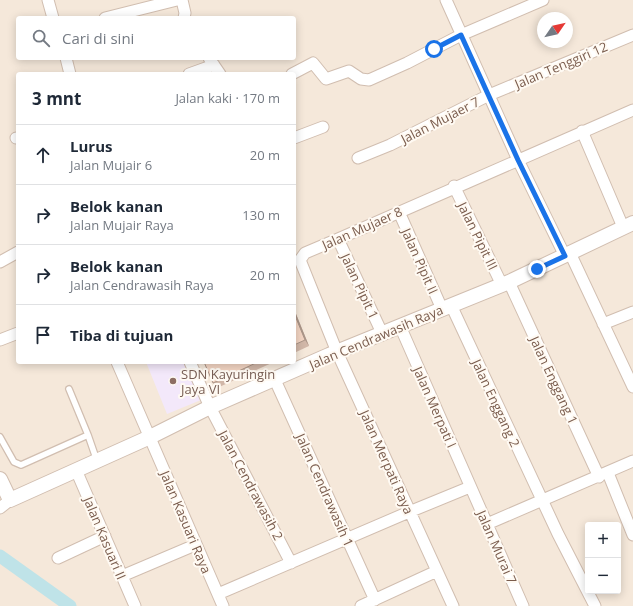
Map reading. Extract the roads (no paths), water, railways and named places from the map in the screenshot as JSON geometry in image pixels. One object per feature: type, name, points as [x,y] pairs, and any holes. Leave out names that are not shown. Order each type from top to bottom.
[{"type":"street","points":[[48,0],[52,16]]},
{"type":"street","points":[[113,16],[177,0]]},
{"type":"street","points":[[182,0],[184,16]]},
{"type":"street","points":[[446,0],[518,160],[603,324],[632,384]]},
{"type":"street","points":[[296,72],[313,63],[326,79],[349,71],[361,79],[369,80],[530,3],[543,0]]},
{"type":"street","name":"Jalan Tenggiri 12","points":[[489,95],[633,35]]},
{"type":"street","points":[[66,60],[70,72]]},
{"type":"street","points":[[195,72],[214,66]]},
{"type":"street","name":"Jalan Mujaer 7","points":[[358,158],[390,144],[489,95]]},
{"type":"street","name":"Jalan Mujaer 8","points":[[337,352],[297,261],[305,253],[454,186],[633,110]]},
{"type":"street","points":[[296,137],[323,127]]},
{"type":"street","points":[[582,131],[628,225]]},
{"type":"street","name":"Jalan Pipit III","points":[[454,186],[505,284]]},
{"type":"street","name":"Jalan Pipit II","points":[[398,212],[446,307]]},
{"type":"street","name":"Jalan Cendrawasih Raya","points":[[5,504],[210,408],[275,380],[292,366],[337,352],[505,284],[628,225]]},
{"type":"street","name":"Jalan Pipit 1","points":[[338,238],[382,333]]},
{"type":"street","points":[[0,262],[16,253]]},
{"type":"street","name":"Jalan Enggang 1","points":[[505,284],[604,475],[633,535]]},
{"type":"street","name":"Jalan Enggang 2","points":[[446,307],[594,606]]},
{"type":"street","points":[[603,324],[633,312]]},
{"type":"street","name":"Jalan Merpati I","points":[[400,326],[470,487]]},
{"type":"street","points":[[0,340],[16,334]]},
{"type":"street","name":"Jalan Merpati Raya","points":[[337,352],[453,606]]},
{"type":"street","name":"Jalan Kasuari Raya","points":[[118,364],[195,545],[223,606]]},
{"type":"street","name":"Jalan Cendrawasih 2","points":[[191,364],[210,408],[292,563]]},
{"type":"street","name":"Jalan Cendrawasih 1","points":[[275,380],[375,600]]},
{"type":"street","points":[[487,524],[604,475],[633,461]]},
{"type":"street","name":"Jalan Kasuari II","points":[[76,470],[135,606]]},
{"type":"street","points":[[0,479],[5,504]]},
{"type":"street","points":[[218,594],[470,487]]},
{"type":"street","name":"Jalan Murai 7","points":[[470,487],[523,606]]},
{"type":"street","points":[[58,558],[105,536]]},
{"type":"street","points":[[122,576],[195,545]]},
{"type":"street","points":[[361,606],[437,571]]},
{"type":"lane","points":[[70,389],[97,461]]},
{"type":"lane","points":[[0,438],[14,462],[21,465],[88,435]]},
{"type":"waterway","points":[[0,556],[70,606]]},
{"type":"place","name":"SDN Kayuringin Jaya VI","points":[[173,381]]}]
